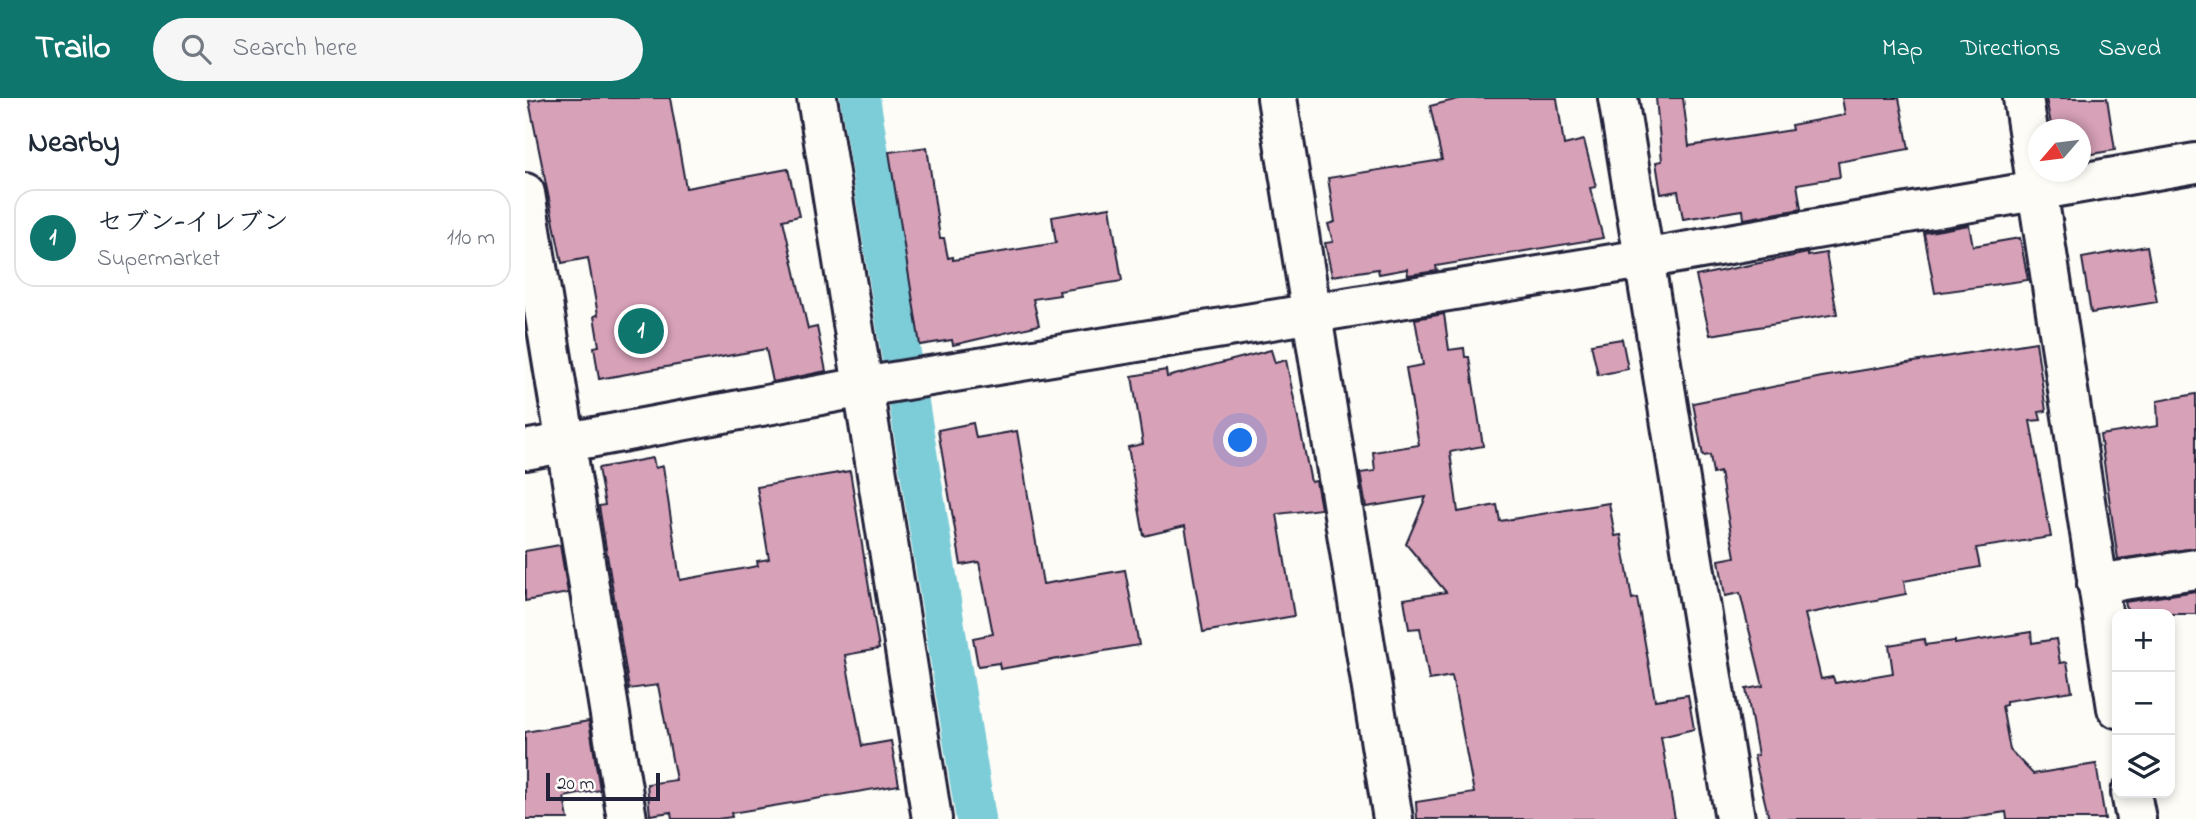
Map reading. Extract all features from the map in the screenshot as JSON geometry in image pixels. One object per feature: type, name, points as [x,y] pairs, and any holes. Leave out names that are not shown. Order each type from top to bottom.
[{"type":"street","points":[[817,98],[874,385],[932,819]]},
{"type":"street","points":[[1277,98],[1394,819]]},
{"type":"street","points":[[1618,98],[1735,819]]},
{"type":"street","points":[[2023,98],[2112,677]]},
{"type":"street","points":[[525,450],[874,385],[1643,259],[2196,163]]},
{"type":"street","points":[[525,193],[627,819]]},
{"type":"street","points":[[2097,584],[2196,569]]},
{"type":"street","points":[[2132,798],[2136,819]]},
{"type":"building","points":[[546,98],[670,98],[686,188],[788,169],[799,216],[783,220],[808,329],[817,327],[826,371],[773,382],[766,349],[599,379],[594,347],[599,346],[594,316],[598,315],[588,258],[562,263],[529,101]]},
{"type":"building","points":[[1462,98],[1557,98],[1564,145],[1584,140],[1596,187],[1590,188],[1603,238],[1436,266],[1437,271],[1408,275],[1407,269],[1379,274],[1378,269],[1332,276],[1325,243],[1333,242],[1328,224],[1335,222],[1328,178],[1442,160],[1430,106]]},
{"type":"building","points":[[1656,98],[1683,98],[1689,146],[1792,130],[1791,125],[1845,115],[1842,98],[1899,98],[1909,149],[1838,162],[1840,177],[1797,184],[1801,209],[1744,219],[1743,210],[1683,219],[1678,191],[1661,194],[1656,162],[1662,161]]},
{"type":"building","points":[[2046,98],[2107,98],[2115,150],[2091,154],[2091,119],[2050,119]]},
{"type":"building","points":[[927,147],[940,238],[944,238],[948,258],[953,257],[953,260],[1056,243],[1052,217],[1110,207],[1122,281],[1059,291],[1060,295],[1033,299],[1039,325],[953,345],[952,340],[920,345],[889,152]]},
{"type":"building","points":[[1969,225],[1973,246],[2020,238],[2028,280],[1935,293],[1924,233]]},
{"type":"building","points":[[2147,246],[2157,302],[2091,313],[2082,258]]},
{"type":"building","points":[[1808,253],[1808,256],[1826,253],[1837,314],[1710,335],[1696,276]]},
{"type":"building","points":[[1444,314],[1449,350],[1464,348],[1465,357],[1469,357],[1483,446],[1450,452],[1458,512],[1497,505],[1500,521],[1609,503],[1615,536],[1621,535],[1632,599],[1637,598],[1655,700],[1688,695],[1694,729],[1661,737],[1675,819],[1417,819],[1416,802],[1474,793],[1452,676],[1429,680],[1420,628],[1409,629],[1404,599],[1446,592],[1406,544],[1426,497],[1366,507],[1360,473],[1375,471],[1373,452],[1419,445],[1406,368],[1423,365],[1415,319]]},
{"type":"building","points":[[1622,339],[1628,369],[1598,375],[1591,344]]},
{"type":"building","points":[[2036,342],[2046,411],[2039,412],[2041,420],[2030,421],[2051,537],[1976,548],[1980,567],[1904,581],[1906,594],[1805,614],[1821,679],[1833,677],[1835,683],[1893,673],[1889,645],[1924,639],[1925,645],[1955,641],[1955,644],[2031,632],[2032,643],[2056,639],[2060,663],[2067,662],[2072,691],[2006,701],[2006,705],[2002,706],[2010,750],[2033,774],[2096,764],[2105,819],[2007,819],[2006,812],[1960,819],[1769,819],[1754,756],[1758,755],[1746,689],[1763,686],[1740,593],[1725,596],[1719,560],[1735,557],[1720,472],[1713,474],[1710,455],[1703,456],[1693,403],[1822,377]]},
{"type":"building","points":[[1271,350],[1275,363],[1286,360],[1311,482],[1316,481],[1321,509],[1277,514],[1294,616],[1203,632],[1185,526],[1144,536],[1128,447],[1143,444],[1132,376],[1166,370],[1167,377]]},
{"type":"building","points":[[2196,394],[2196,548],[2118,559],[2100,435],[2158,426],[2157,401]]},
{"type":"building","points":[[973,423],[976,438],[1017,431],[1043,584],[1125,570],[1139,645],[1000,669],[999,663],[978,666],[973,638],[993,634],[979,562],[961,565],[938,430]]},
{"type":"building","points":[[653,458],[655,468],[663,466],[680,580],[758,566],[757,561],[769,559],[757,487],[850,471],[879,649],[845,655],[862,746],[891,741],[899,785],[731,813],[732,817],[717,819],[672,819],[671,812],[650,815],[647,784],[676,780],[658,685],[629,689],[599,506],[605,505],[598,468]]},
{"type":"building","points":[[560,545],[568,593],[525,601],[525,551]]},
{"type":"building","points":[[2196,591],[2196,614],[2175,614],[2175,609],[2127,609],[2125,602]]},
{"type":"building","points":[[589,721],[600,790],[564,797],[568,819],[525,819],[525,732]]},
{"type":"waterway","points":[[860,98],[976,819]]},
{"type":"place","name":"セブン-イレブン","points":[[641,331]]}]
